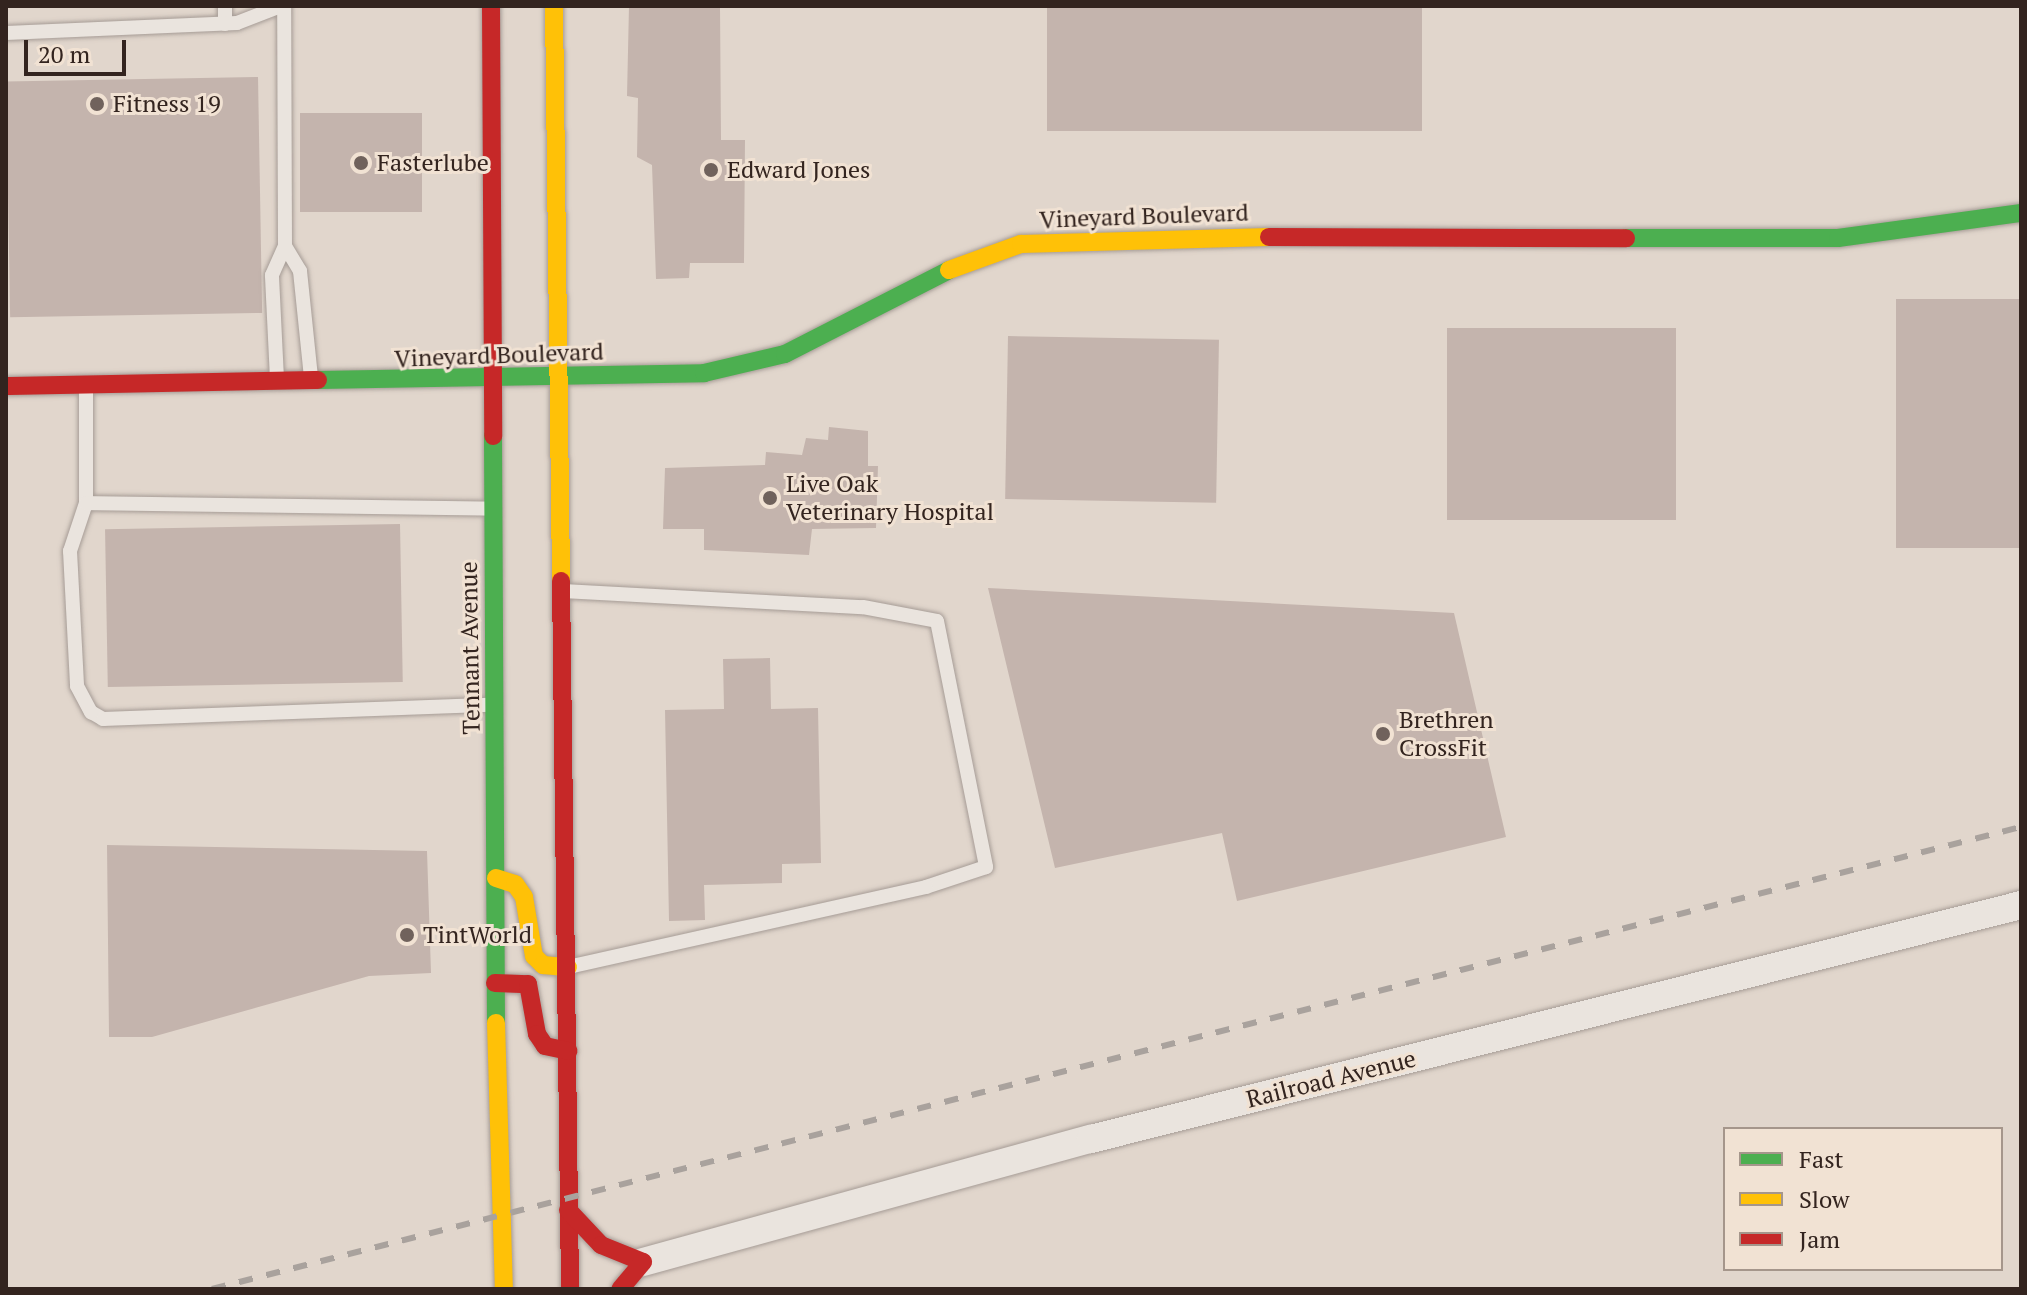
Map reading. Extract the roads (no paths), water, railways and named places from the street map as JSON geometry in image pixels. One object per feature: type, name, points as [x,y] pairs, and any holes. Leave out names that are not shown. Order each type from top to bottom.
[{"type":"main road","name":"Tennant Avenue","points":[[491,6],[495,379],[495,983],[504,1289]]},
{"type":"main road","points":[[554,6],[570,1289]]},
{"type":"main road","name":"Vineyard Boulevard","points":[[6,386],[277,384],[704,373],[785,354],[931,277],[1021,244],[1135,237],[1838,238],[2021,213]]},
{"type":"main road","points":[[496,878],[515,884],[524,897],[534,956],[543,965],[568,967]]},
{"type":"main road","points":[[495,983],[528,984],[537,1034],[545,1046],[568,1051]]},
{"type":"main road","points":[[568,1210],[601,1245],[643,1262],[620,1289]]},
{"type":"street","name":"Railroad Avenue","points":[[643,1262],[1091,1139],[2021,905]]},
{"type":"lane","points":[[225,6],[225,24]]},
{"type":"lane","points":[[6,33],[225,24],[282,6],[285,246],[272,275],[277,384]]},
{"type":"lane","points":[[285,246],[300,271],[312,383]]},
{"type":"lane","points":[[86,386],[86,503],[70,551],[77,686],[83,704],[103,719],[495,705]]},
{"type":"lane","points":[[86,503],[493,509]]},
{"type":"lane","points":[[563,591],[863,607],[937,621],[986,867],[926,887],[568,967]]},
{"type":"railway","points":[[212,1289],[2021,827]]},
{"type":"place","name":"Fitness 19","points":[[97,104]]},
{"type":"place","name":"Fasterlube","points":[[361,163]]},
{"type":"place","name":"Edward Jones","points":[[711,170]]},
{"type":"place","name":"Live Oak Veterinary Hospital","points":[[770,498]]},
{"type":"place","name":"Brethren CrossFit","points":[[1383,734]]},
{"type":"place","name":"TintWorld","points":[[407,935]]}]
